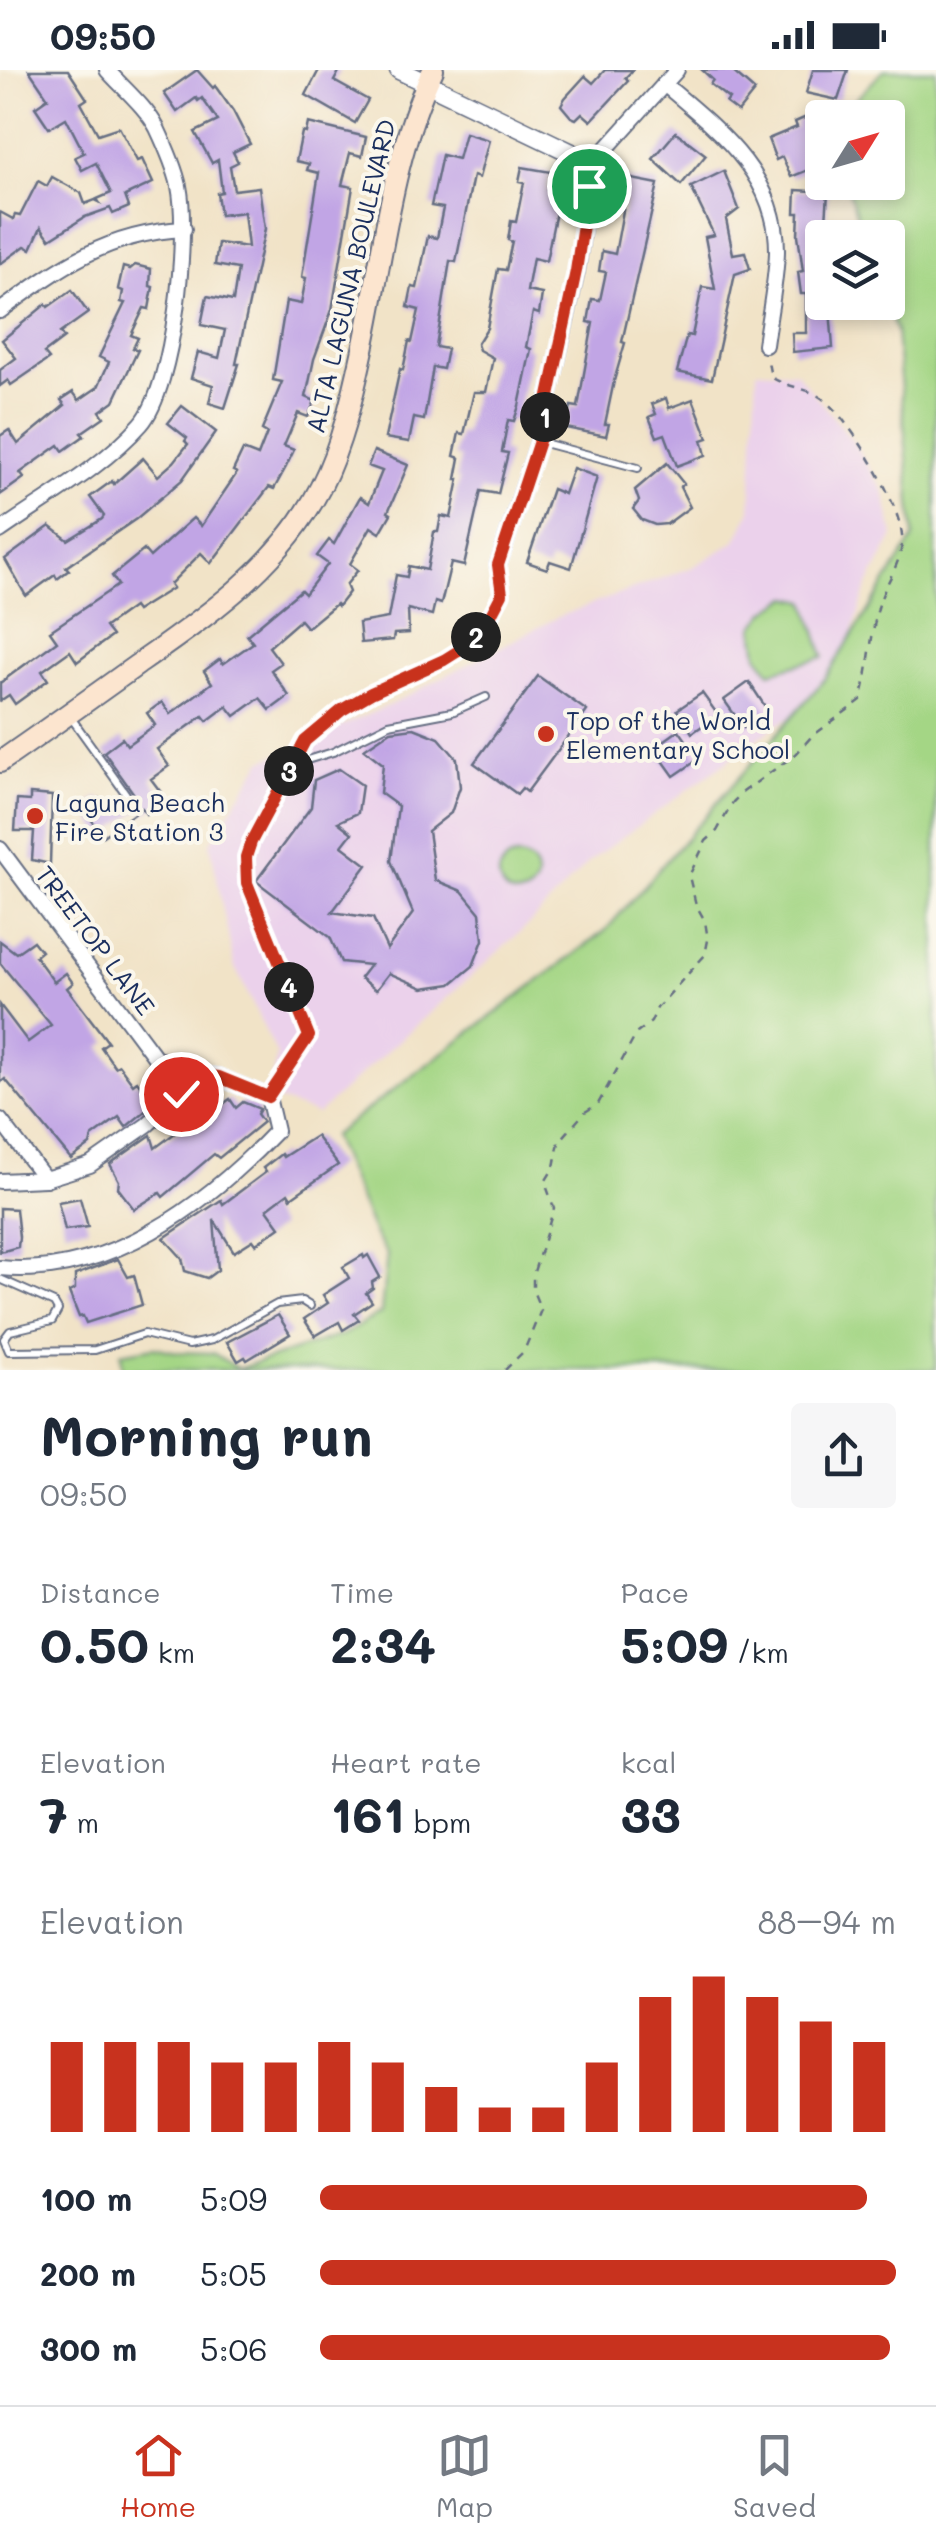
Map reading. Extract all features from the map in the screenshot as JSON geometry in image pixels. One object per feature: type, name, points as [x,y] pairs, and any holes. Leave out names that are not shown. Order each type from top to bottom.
[{"type":"main road","name":"ALTA LAGUNA BOULEVARD","points":[[0,762],[207,616],[283,544],[314,500],[332,462],[346,417],[404,143],[430,76]]},
{"type":"street","points":[[0,531],[97,462],[144,421],[167,365],[184,229],[178,184],[156,126],[107,70]]},
{"type":"street","points":[[399,70],[430,76],[596,168]]},
{"type":"street","points":[[498,565],[539,442],[576,271],[589,186],[620,131],[677,70]]},
{"type":"street","points":[[664,84],[719,131],[762,184],[774,222],[777,253],[765,345]]},
{"type":"street","points":[[0,311],[82,254],[112,241],[184,229]]},
{"type":"street","name":"TREETOP LANE","points":[[0,849],[155,1057],[184,1073],[219,1077],[268,1097]]},
{"type":"street","points":[[0,1182],[45,1179],[90,1164],[147,1125],[181,1094],[184,1073]]},
{"type":"street","points":[[0,1268],[33,1271],[88,1262],[130,1242],[212,1192],[276,1131],[268,1097]]},
{"type":"street","points":[[0,1120],[45,1179]]},
{"type":"lane","points":[[539,442],[638,468]]},
{"type":"lane","points":[[268,1097],[309,1036],[247,883],[246,857],[305,741],[342,710],[468,645],[484,628],[502,594],[498,565]]},
{"type":"lane","points":[[293,764],[334,752],[390,724],[452,712],[486,697]]},
{"type":"lane","points":[[68,714],[126,794]]},
{"type":"lane","points":[[0,1279],[54,1303],[58,1310],[52,1321],[10,1331],[4,1339],[9,1351],[95,1350],[144,1334],[189,1345],[212,1340],[277,1304],[302,1300],[310,1306]]},
{"type":"path","points":[[505,1370],[524,1351],[541,1310],[533,1291],[533,1275],[554,1208],[546,1182],[559,1142],[585,1112],[598,1104],[637,1033],[705,955],[705,921],[696,905],[689,876],[706,841],[717,831],[733,802],[861,700],[879,603],[901,552],[902,534],[881,476],[822,398],[787,388],[771,377],[765,345]]},
{"type":"shaded area","name":"Top of the World Elementary School","points":[[757,370],[796,372],[851,439],[884,491],[894,536],[867,587],[849,644],[819,703],[778,724],[591,860],[528,925],[317,1114],[268,1097],[277,1055],[234,965],[210,843],[262,761],[392,704],[560,616],[693,567],[735,542],[751,510]]},
{"type":"green space","points":[[884,70],[936,70],[936,1370],[123,1370],[121,1353],[154,1347],[213,1353],[238,1369],[344,1334],[381,1313],[387,1254],[375,1236],[332,1136],[605,931],[825,679],[914,538],[892,320],[905,320],[905,220],[858,220],[852,200],[905,200],[905,100],[855,100]]},
{"type":"green space","points":[[789,597],[806,601],[824,657],[770,672],[758,655],[754,627],[767,611]]},
{"type":"green space","points":[[518,857],[531,863],[537,876],[531,889],[518,895],[505,889],[499,876],[505,863]]},
{"type":"building","points":[[29,70],[68,70],[87,99],[81,103],[98,134],[119,127],[137,161],[142,159],[153,183],[125,196],[129,207],[113,214],[110,208],[85,217],[50,239],[41,227],[31,249],[25,246],[0,264],[0,212],[13,219],[20,216],[38,181],[47,186],[52,177],[81,193],[85,204],[99,202],[97,199],[111,193],[96,163],[82,170],[75,157],[84,153],[66,118],[49,128],[35,107],[48,98]]},
{"type":"building","points":[[197,70],[233,111],[250,144],[233,152],[238,162],[230,166],[234,190],[259,187],[265,229],[239,364],[225,408],[209,403],[213,385],[191,378],[198,352],[219,358],[225,330],[201,325],[207,296],[233,301],[238,269],[215,265],[218,243],[248,247],[244,212],[220,215],[218,160],[212,163],[195,132],[218,121],[202,98],[177,112],[164,93]]},
{"type":"building","points":[[319,70],[340,70],[334,81],[368,100],[355,123],[306,95]]},
{"type":"building","points":[[605,70],[633,70],[625,78],[628,81],[591,121],[582,113],[576,119],[571,117],[561,105],[565,98],[585,76],[593,83]]},
{"type":"building","points":[[702,70],[731,70],[755,91],[738,112],[726,103],[729,99],[710,84],[713,80]]},
{"type":"building","points":[[813,70],[848,70],[838,100],[806,93]]},
{"type":"building","points":[[805,118],[805,171],[791,177],[782,157],[776,160],[768,139],[797,127],[795,122]]},
{"type":"building","points":[[308,123],[366,137],[362,156],[350,153],[342,185],[353,187],[332,310],[314,359],[306,397],[315,401],[308,417],[298,413],[284,446],[294,450],[286,467],[274,489],[269,487],[211,563],[201,553],[170,584],[173,588],[136,611],[133,607],[105,627],[112,636],[77,662],[70,651],[42,671],[48,680],[15,704],[9,695],[0,701],[0,683],[57,641],[50,631],[118,585],[112,576],[144,550],[150,557],[193,518],[201,526],[237,473],[233,471],[243,450],[258,456],[267,433],[262,430],[282,382],[273,380],[286,301],[301,304],[306,278],[302,277],[319,173],[307,170],[309,164],[296,161],[302,132],[306,133]]},
{"type":"building","points":[[676,132],[706,155],[681,185],[653,159]]},
{"type":"building","points":[[465,133],[489,140],[479,178],[473,176],[456,262],[450,261],[436,347],[447,349],[443,369],[433,367],[424,420],[414,418],[409,442],[385,438],[400,369],[403,370],[419,310],[408,307],[412,287],[417,288],[428,236],[437,238],[443,208],[431,206],[442,155],[458,159]]},
{"type":"building","points":[[522,167],[551,172],[547,190],[560,192],[546,261],[533,258],[527,291],[542,294],[539,314],[533,312],[526,347],[531,349],[519,406],[514,421],[508,420],[502,452],[508,453],[498,494],[481,491],[464,566],[451,563],[441,604],[435,602],[432,615],[408,609],[409,633],[394,634],[393,640],[361,643],[359,623],[388,618],[396,575],[407,577],[409,566],[427,570],[441,516],[451,518],[459,479],[460,458],[454,456],[459,433],[464,434],[474,392],[486,392],[493,358],[479,350],[477,344],[487,328],[498,269],[506,270],[512,241],[508,240],[511,221],[516,222],[524,182],[519,181]]},
{"type":"building","points":[[724,171],[739,209],[726,219],[733,254],[745,252],[750,269],[735,274],[712,379],[677,372],[687,335],[692,336],[702,287],[715,289],[705,237],[714,235],[691,187]]},
{"type":"building","points":[[622,177],[658,184],[605,424],[609,424],[606,436],[566,428],[571,406],[578,407],[593,323],[588,322],[592,299],[600,300],[606,272],[599,271],[602,251],[615,254],[625,200],[617,198]]},
{"type":"building","points":[[796,190],[805,191],[805,200],[827,200],[826,220],[805,220],[805,294],[801,294],[798,272],[803,271],[799,213],[795,213]]},
{"type":"building","points":[[135,265],[151,269],[153,287],[149,309],[144,308],[131,335],[138,338],[133,348],[138,350],[114,401],[100,411],[104,417],[81,433],[84,436],[63,451],[59,445],[20,473],[24,478],[0,495],[0,436],[9,430],[18,444],[65,405],[61,400],[73,392],[79,400],[98,387],[109,362],[99,357],[125,303],[121,302],[123,291],[118,289],[123,267],[130,269]]},
{"type":"building","points":[[72,290],[88,313],[60,333],[64,338],[44,353],[49,359],[11,385],[8,380],[0,386],[0,370],[16,358],[2,340],[46,304],[48,307]]},
{"type":"building","points":[[806,320],[831,320],[833,348],[793,352],[792,333],[806,333]]},
{"type":"building","points":[[666,398],[669,408],[693,399],[708,438],[702,440],[706,455],[677,466],[665,434],[657,437],[649,417],[656,414],[652,404]]},
{"type":"building","points":[[182,406],[216,432],[182,480],[136,519],[66,567],[69,570],[57,579],[55,575],[26,596],[5,559],[50,526],[68,540],[102,519],[104,516],[90,497],[112,481],[114,484],[143,458],[158,476],[188,444],[187,438],[168,423]]},
{"type":"building","points":[[374,451],[408,465],[388,512],[391,514],[380,533],[371,527],[350,564],[358,570],[346,585],[349,592],[338,606],[307,628],[300,620],[269,647],[281,663],[271,670],[289,696],[270,710],[260,698],[235,716],[227,706],[207,721],[203,716],[157,749],[169,766],[151,779],[166,799],[146,814],[142,808],[103,836],[84,809],[99,798],[112,810],[134,794],[104,752],[122,738],[127,745],[155,725],[147,713],[162,702],[170,714],[212,683],[204,671],[220,659],[223,664],[253,643],[247,635],[301,590],[305,594],[328,564],[317,556],[329,540],[334,544],[360,497],[369,503],[382,471],[368,466]]},
{"type":"building","points":[[667,463],[684,484],[680,487],[690,507],[667,524],[655,525],[642,520],[633,509],[639,501],[635,490]]},
{"type":"building","points":[[573,468],[597,477],[571,568],[550,561],[547,569],[527,562],[552,489],[564,494]]},
{"type":"building","points":[[538,676],[587,711],[527,792],[522,788],[517,794],[474,763]]},
{"type":"building","points":[[749,682],[768,711],[744,728],[724,700]]},
{"type":"building","points":[[702,693],[718,715],[692,733],[677,710]]},
{"type":"building","points":[[414,728],[439,738],[457,759],[460,787],[451,813],[428,831],[435,880],[462,891],[480,913],[483,940],[473,966],[451,984],[423,988],[389,973],[376,990],[360,978],[370,965],[341,962],[330,937],[256,881],[311,807],[314,780],[339,769],[362,785],[358,813],[338,822],[352,833],[342,846],[367,865],[332,912],[373,918],[387,949],[413,913],[391,861],[398,806],[380,793],[383,764],[364,749],[391,731]]},
{"type":"building","points":[[679,730],[699,759],[674,776],[654,748]]},
{"type":"building","points":[[30,794],[52,796],[50,864],[32,860],[34,831],[15,831],[17,800],[30,801]]},
{"type":"building","points":[[0,941],[16,953],[33,941],[41,951],[35,956],[54,982],[66,973],[73,983],[67,988],[108,1042],[101,1047],[115,1067],[119,1065],[133,1084],[137,1081],[154,1104],[126,1127],[119,1117],[71,1159],[5,1079],[0,1083],[0,1005],[28,1042],[51,1025],[0,963]]},
{"type":"building","points":[[230,1099],[236,1108],[243,1102],[260,1109],[257,1114],[263,1122],[219,1158],[214,1154],[163,1197],[160,1193],[134,1209],[118,1188],[119,1181],[110,1164],[151,1135],[155,1148],[190,1122],[185,1115],[204,1101],[212,1112]]},
{"type":"building","points":[[316,1136],[338,1165],[291,1198],[288,1193],[267,1209],[280,1227],[256,1244],[253,1240],[234,1252],[214,1220],[218,1270],[207,1278],[185,1271],[182,1258],[164,1238],[221,1200],[223,1204],[266,1172],[263,1168],[281,1154],[283,1157]]},
{"type":"building","points":[[80,1198],[88,1227],[65,1230],[58,1202]]},
{"type":"building","points":[[0,1208],[16,1209],[19,1237],[18,1247],[0,1252]]},
{"type":"building","points":[[368,1255],[380,1277],[366,1293],[372,1302],[354,1314],[359,1320],[343,1330],[339,1322],[315,1336],[304,1319],[328,1303],[323,1295],[349,1278],[343,1267]]},
{"type":"building","points":[[118,1259],[128,1277],[134,1275],[142,1305],[86,1323],[83,1316],[79,1317],[69,1292],[75,1289],[75,1275]]},
{"type":"building","points":[[278,1315],[290,1334],[247,1360],[245,1357],[238,1361],[227,1342]]},
{"type":"place","name":"Top of the World Elementary School","points":[[546,734]]},
{"type":"place","name":"Laguna Beach Fire Station 3","points":[[35,816]]},
{"type":"route","points":[[181,1094],[184,1073],[219,1077],[268,1097],[309,1036],[266,937],[247,883],[246,857],[305,741],[315,730],[371,693],[468,645],[484,628],[502,594],[498,565],[540,438],[576,271],[589,186]]}]
